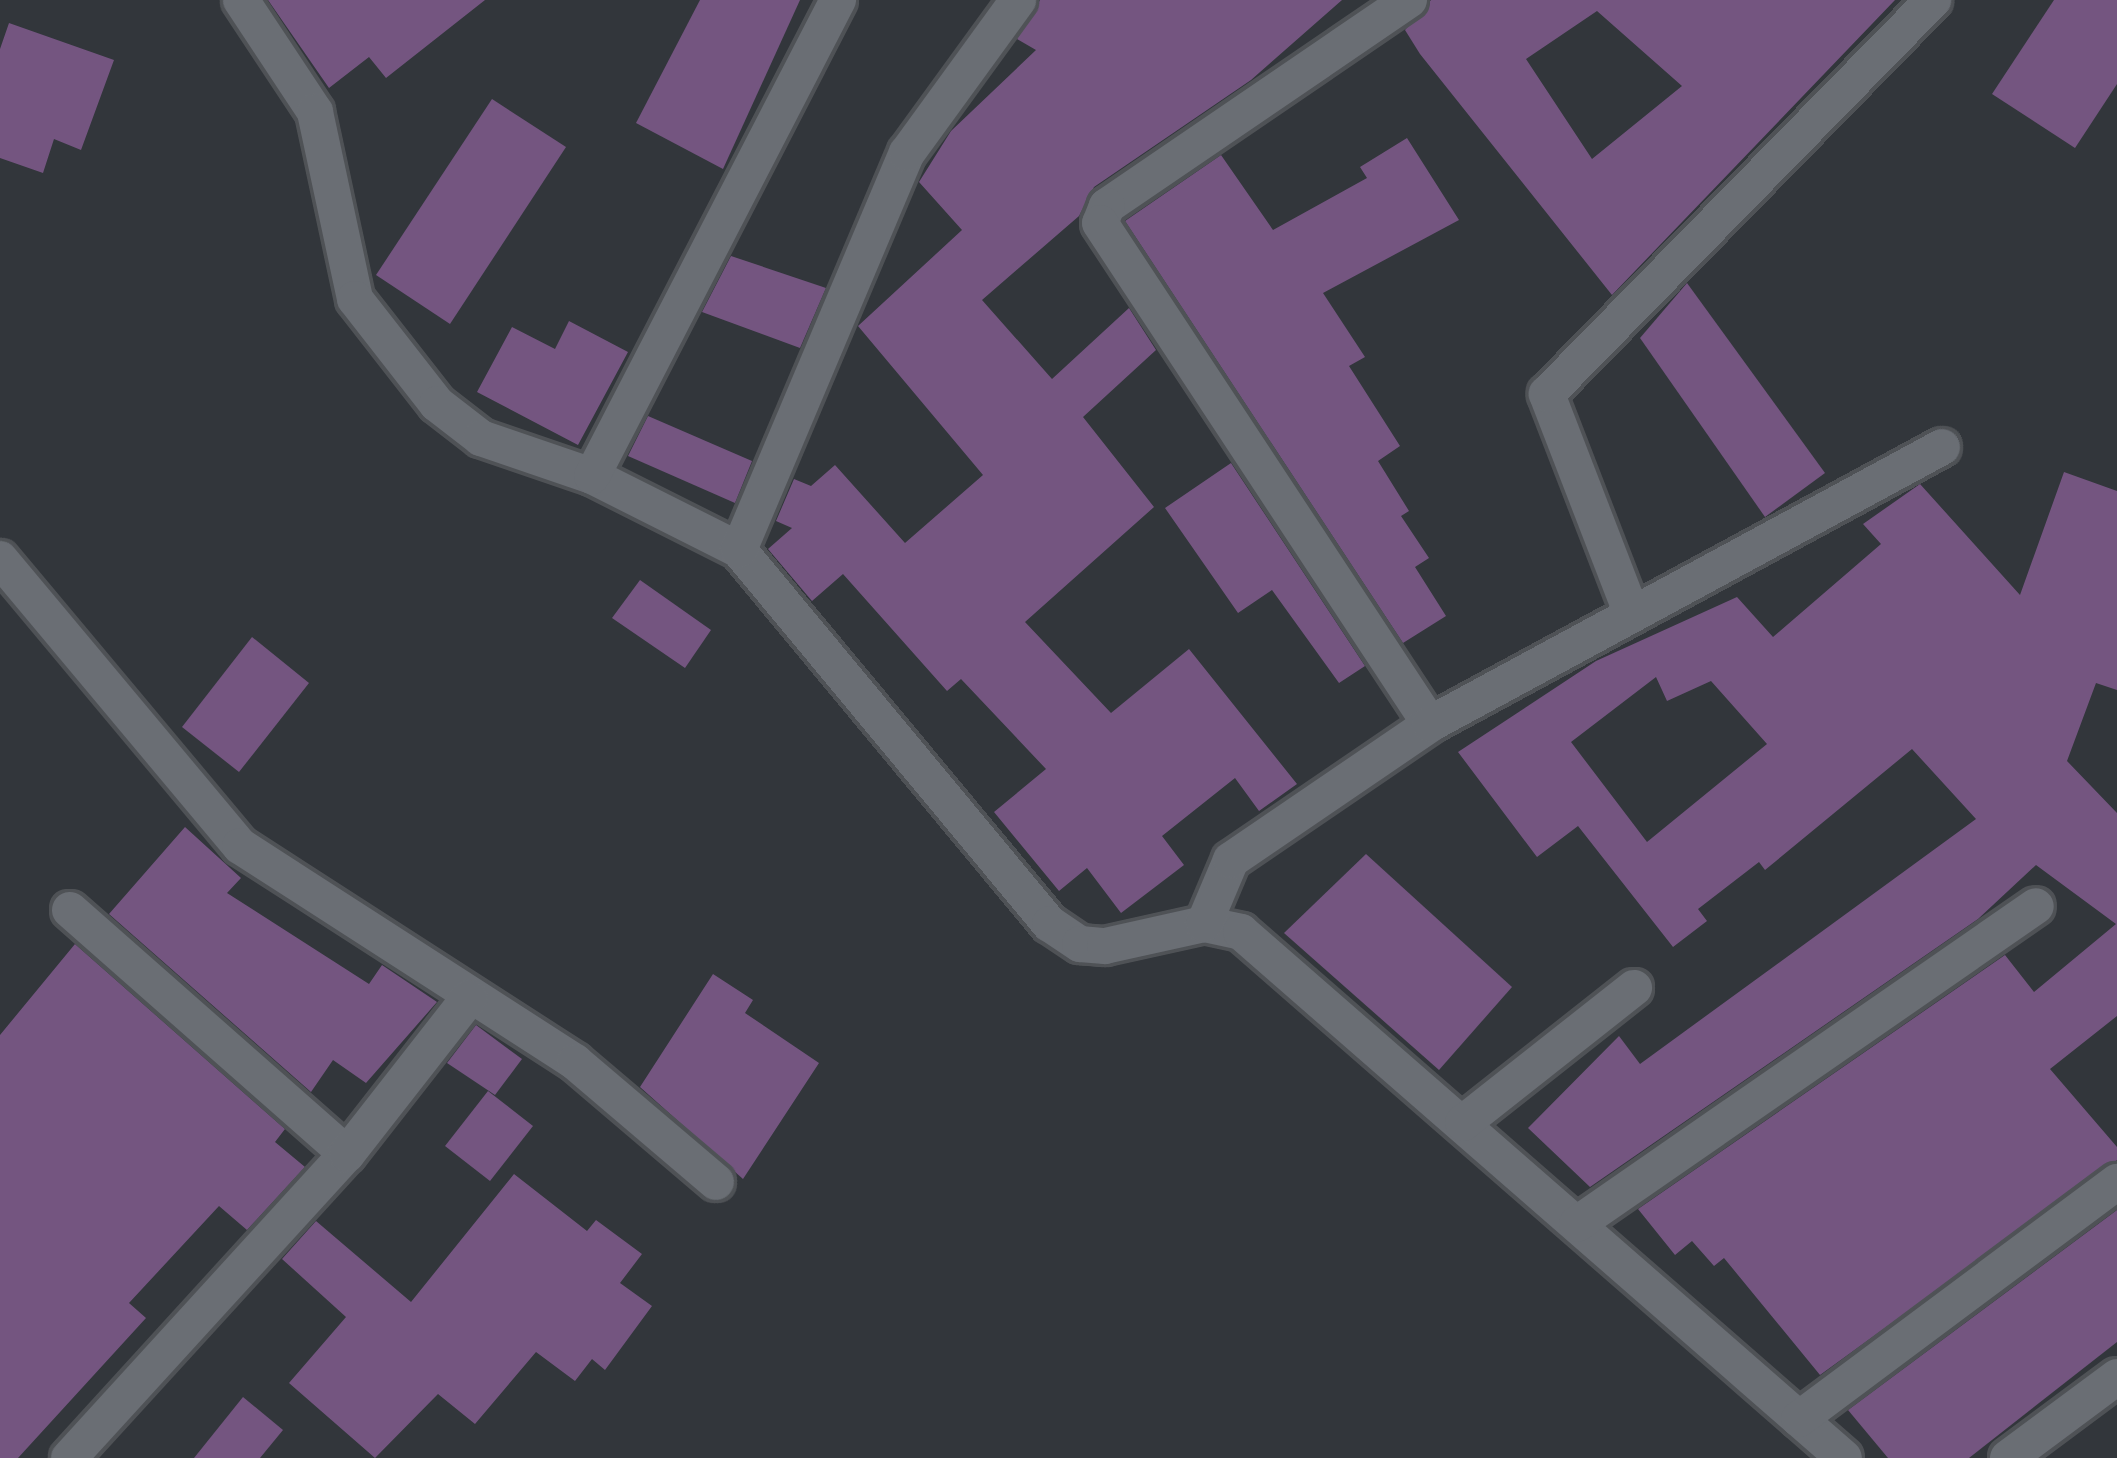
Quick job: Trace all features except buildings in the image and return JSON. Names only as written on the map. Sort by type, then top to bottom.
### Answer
[{"type":"street","points":[[592,476],[838,0]]},
{"type":"street","points":[[740,550],[907,153],[1018,0]]},
{"type":"street","points":[[1409,0],[1107,206],[1100,223],[1430,724]]},
{"type":"street","points":[[1631,612],[1547,394],[1933,0]]},
{"type":"street","points":[[249,3],[315,112],[355,299],[437,404],[482,439],[592,476],[740,550],[1049,924],[1080,944],[1105,946],[1204,924],[1241,932],[1272,954],[1844,1458]]},
{"type":"street","points":[[1204,924],[1231,860],[1430,724],[1942,447]]},
{"type":"street","points":[[0,559],[240,846],[469,998],[575,1062],[716,1182]]},
{"type":"street","points":[[1577,1224],[2036,906]]},
{"type":"street","points":[[70,910],[347,1154]]},
{"type":"street","points":[[1463,1123],[1634,988]]},
{"type":"street","points":[[69,1458],[347,1154],[469,998]]},
{"type":"street","points":[[1799,1419],[2117,1182]]},
{"type":"street","points":[[2008,1458],[2117,1377]]}]
